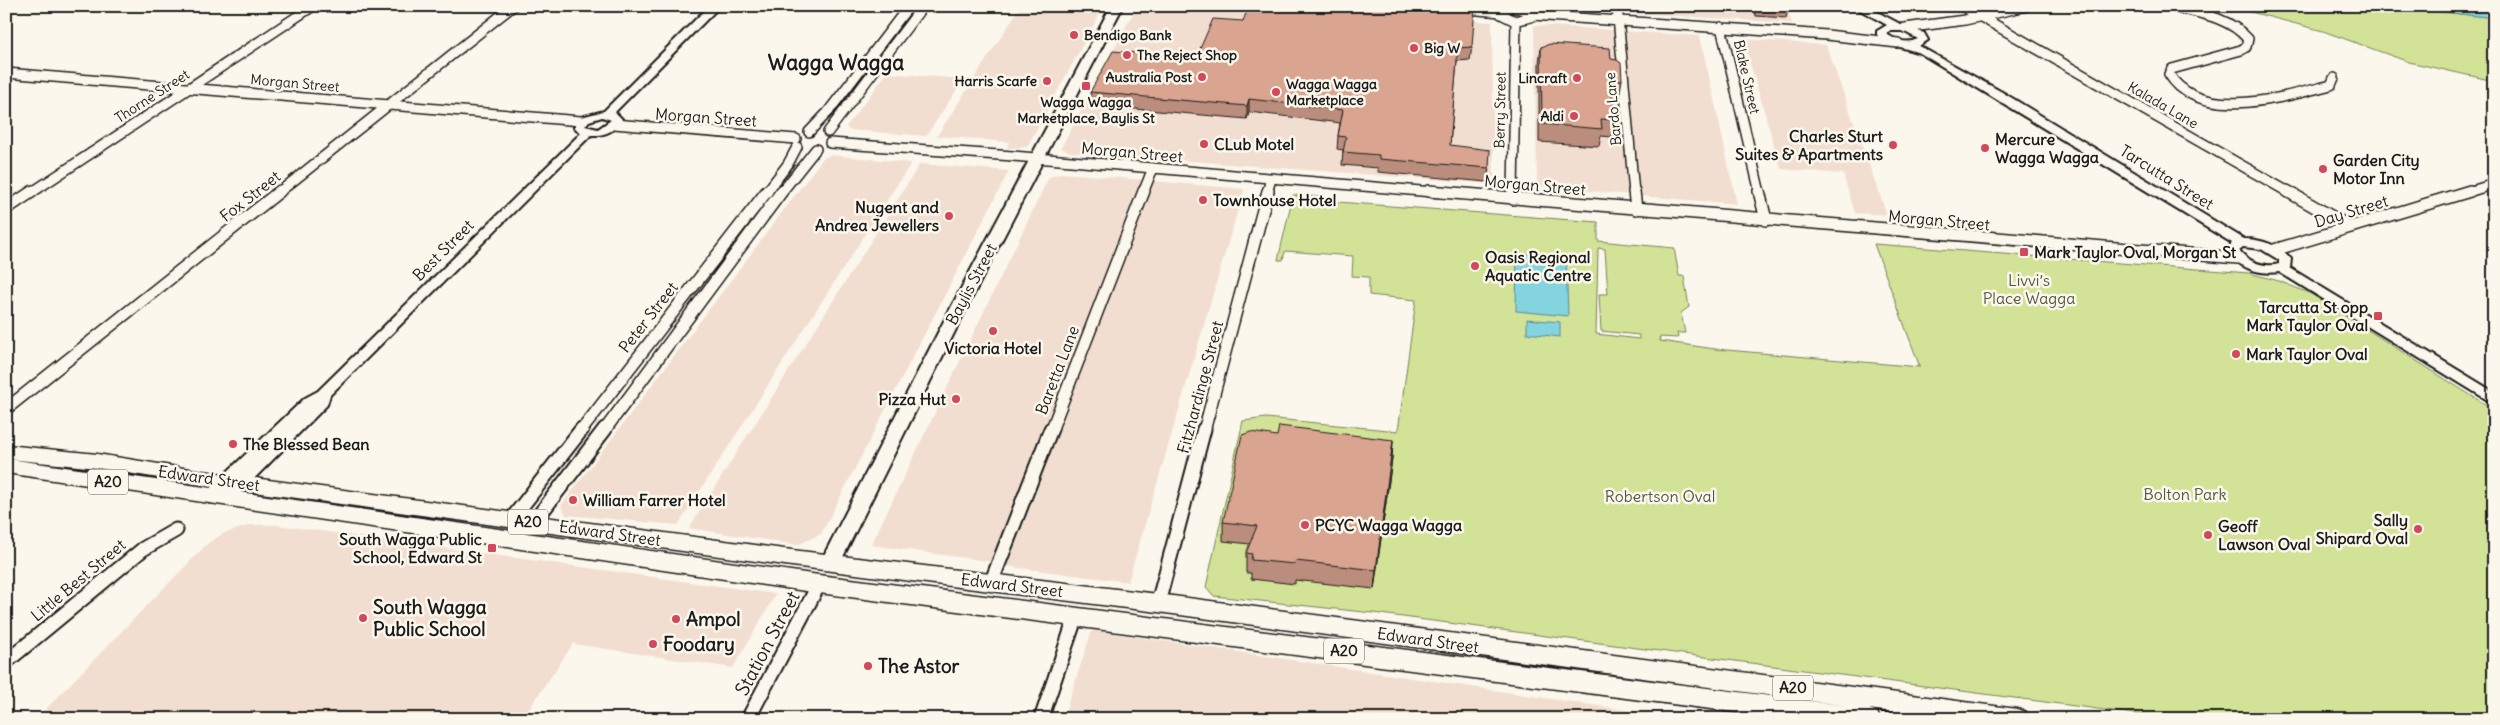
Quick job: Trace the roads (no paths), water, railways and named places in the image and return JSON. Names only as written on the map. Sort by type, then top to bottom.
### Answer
[{"type":"highway","name":"Edward Street","points":[[6,452],[97,462],[226,490],[819,584],[1868,719]]},
{"type":"highway","name":"Edward Street","points":[[6,466],[534,522],[830,563],[1158,603],[2017,719]]},
{"type":"highway","points":[[819,584],[830,563]]},
{"type":"highway","points":[[1152,627],[1158,603]]},
{"type":"main road","name":"Baylis Street","points":[[830,563],[955,315],[1116,6]]},
{"type":"street","name":"Thorne Street","points":[[6,209],[313,6]]},
{"type":"street","name":"Fox Street","points":[[6,409],[513,6]]},
{"type":"street","points":[[607,114],[715,6]]},
{"type":"street","points":[[1432,6],[1445,9]]},
{"type":"street","name":"Bardo Lane","points":[[1617,6],[1636,209]]},
{"type":"street","points":[[1852,6],[1882,31]]},
{"type":"street","points":[[1858,6],[1902,27]]},
{"type":"street","name":"Kalada Lane","points":[[1962,6],[2350,227]]},
{"type":"street","points":[[1424,10],[1445,9],[1501,12],[1508,8],[1517,7],[1526,9],[1532,15],[1721,27],[1917,44],[1938,28],[1980,16],[2027,6]]},
{"type":"street","points":[[2170,6],[2227,22],[2248,38],[2248,43],[2241,50],[2172,69],[2169,74],[2173,81],[2194,95],[2224,103],[2253,104],[2331,84],[2334,78]]},
{"type":"street","points":[[797,143],[822,119],[907,8],[921,9]]},
{"type":"street","points":[[828,132],[921,9]]},
{"type":"street","points":[[1501,12],[1503,17],[1516,21],[1528,19],[1532,15]]},
{"type":"street","points":[[1827,35],[1882,31],[1888,28],[1964,20]]},
{"type":"street","name":"Berry Street","points":[[1513,199],[1516,21]]},
{"type":"street","name":"Blake Street","points":[[1721,27],[1766,220]]},
{"type":"street","name":"Tarcutta Street","points":[[1902,27],[1917,32],[1923,39],[1998,94]]},
{"type":"street","name":"Tarcutta Street","points":[[1882,31],[1888,40],[1924,52],[1998,94],[2241,243]]},
{"type":"street","points":[[888,34],[901,35]]},
{"type":"street","points":[[866,63],[878,64]]},
{"type":"street","name":"Morgan Street","points":[[6,73],[388,105],[584,127]]},
{"type":"street","points":[[846,88],[859,89]]},
{"type":"street","points":[[607,114],[615,116],[616,121],[606,130],[584,127],[590,116],[607,114]]},
{"type":"street","name":"Morgan Street","points":[[614,124],[797,143],[816,149]]},
{"type":"street","name":"Best Street","points":[[226,490],[322,402],[323,394],[584,127]]},
{"type":"street","points":[[808,132],[828,132]]},
{"type":"street","points":[[816,149],[830,143],[832,137],[828,132]]},
{"type":"street","name":"Peter Street","points":[[511,520],[788,164],[797,143]]},
{"type":"street","name":"Morgan Street","points":[[830,143],[1038,158],[1271,179],[2238,258]]},
{"type":"street","name":"Peter Street","points":[[534,522],[685,324],[780,194],[816,149]]},
{"type":"street","name":"Baretta Lane","points":[[991,583],[1153,168]]},
{"type":"street","name":"Fitzhardinge Street","points":[[1158,603],[1271,179]]},
{"type":"street","name":"Day Street","points":[[2274,250],[2494,184]]},
{"type":"street","points":[[766,193],[780,194]]},
{"type":"street","points":[[736,231],[752,232]]},
{"type":"street","points":[[2280,268],[2286,263],[2285,259],[2274,250],[2254,243],[2241,243],[2233,250],[2238,258],[2259,268],[2280,268],[2494,399]]},
{"type":"street","name":"Peter Street","points":[[700,277],[718,279]]},
{"type":"street","points":[[665,322],[685,324]]},
{"type":"street","name":"Peter Street","points":[[622,376],[643,378]]},
{"type":"street","points":[[580,430],[602,433]]},
{"type":"street","name":"Little Best Street","points":[[6,662],[143,549],[176,530]]},
{"type":"street","name":"Station Street","points":[[748,719],[819,584]]},
{"type":"street","points":[[1041,719],[1076,616]]},
{"type":"water","points":[[2393,6],[2494,6],[2494,18]]},
{"type":"water","points":[[1517,253],[1566,258],[1568,316],[1516,311]]},
{"type":"water","points":[[1527,319],[1560,322],[1560,337],[1527,333]]},
{"type":"place","name":"Bendigo Bank","points":[[1074,35]]},
{"type":"place","name":"Big W","points":[[1414,48]]},
{"type":"place","name":"The Reject Shop","points":[[1127,55]]},
{"type":"place","name":"Australia Post","points":[[1202,77]]},
{"type":"place","name":"Lincraft","points":[[1577,78]]},
{"type":"place","name":"Harris Scarfe","points":[[1047,81]]},
{"type":"place","name":"Wagga Wagga Marketplace, Baylis St","points":[[1086,86]]},
{"type":"place","name":"Wagga Wagga Marketplace","points":[[1276,92]]},
{"type":"place","name":"Aldi","points":[[1574,116]]},
{"type":"place","name":"CLub Motel","points":[[1204,144]]},
{"type":"place","name":"Charles Sturt Suites & Apartments","points":[[1893,145]]},
{"type":"place","name":"Mercure Wagga Wagga","points":[[1985,148]]},
{"type":"place","name":"Garden City Motor Inn","points":[[2323,169]]},
{"type":"place","name":"Townhouse Hotel","points":[[1203,200]]},
{"type":"place","name":"Nugent and Andrea Jewellers","points":[[949,216]]},
{"type":"place","name":"Mark Taylor Oval, Morgan St","points":[[2024,252]]},
{"type":"place","name":"Oasis Regional Aquatic Centre","points":[[1475,266]]},
{"type":"place","name":"Tarcutta St opp Mark Taylor Oval","points":[[2378,316]]},
{"type":"place","name":"Victoria Hotel","points":[[993,331]]},
{"type":"place","name":"Mark Taylor Oval","points":[[2236,354]]},
{"type":"place","name":"Pizza Hut","points":[[956,399]]},
{"type":"place","name":"The Blessed Bean","points":[[233,444]]},
{"type":"place","name":"William Farrer Hotel","points":[[573,500]]},
{"type":"place","name":"PCYC Wagga Wagga","points":[[1305,525]]},
{"type":"place","name":"Sally Shipard Oval","points":[[2418,529]]},
{"type":"place","name":"Geoff Lawson Oval","points":[[2208,535]]},
{"type":"place","name":"South Wagga Public School, Edward St","points":[[492,548]]},
{"type":"place","name":"South Wagga Public School","points":[[363,618]]},
{"type":"place","name":"Ampol","points":[[676,619]]},
{"type":"place","name":"Foodary","points":[[653,644]]},
{"type":"place","name":"The Astor","points":[[868,666]]},
{"type":"district","name":"Wagga Wagga","points":[[836,63]]},
{"type":"park label","name":"Livvi’s Place Wagga","points":[[2029,289]]},
{"type":"park label","name":"Bolton Park","points":[[2185,494]]},
{"type":"park label","name":"Robertson Oval","points":[[1660,496]]}]
